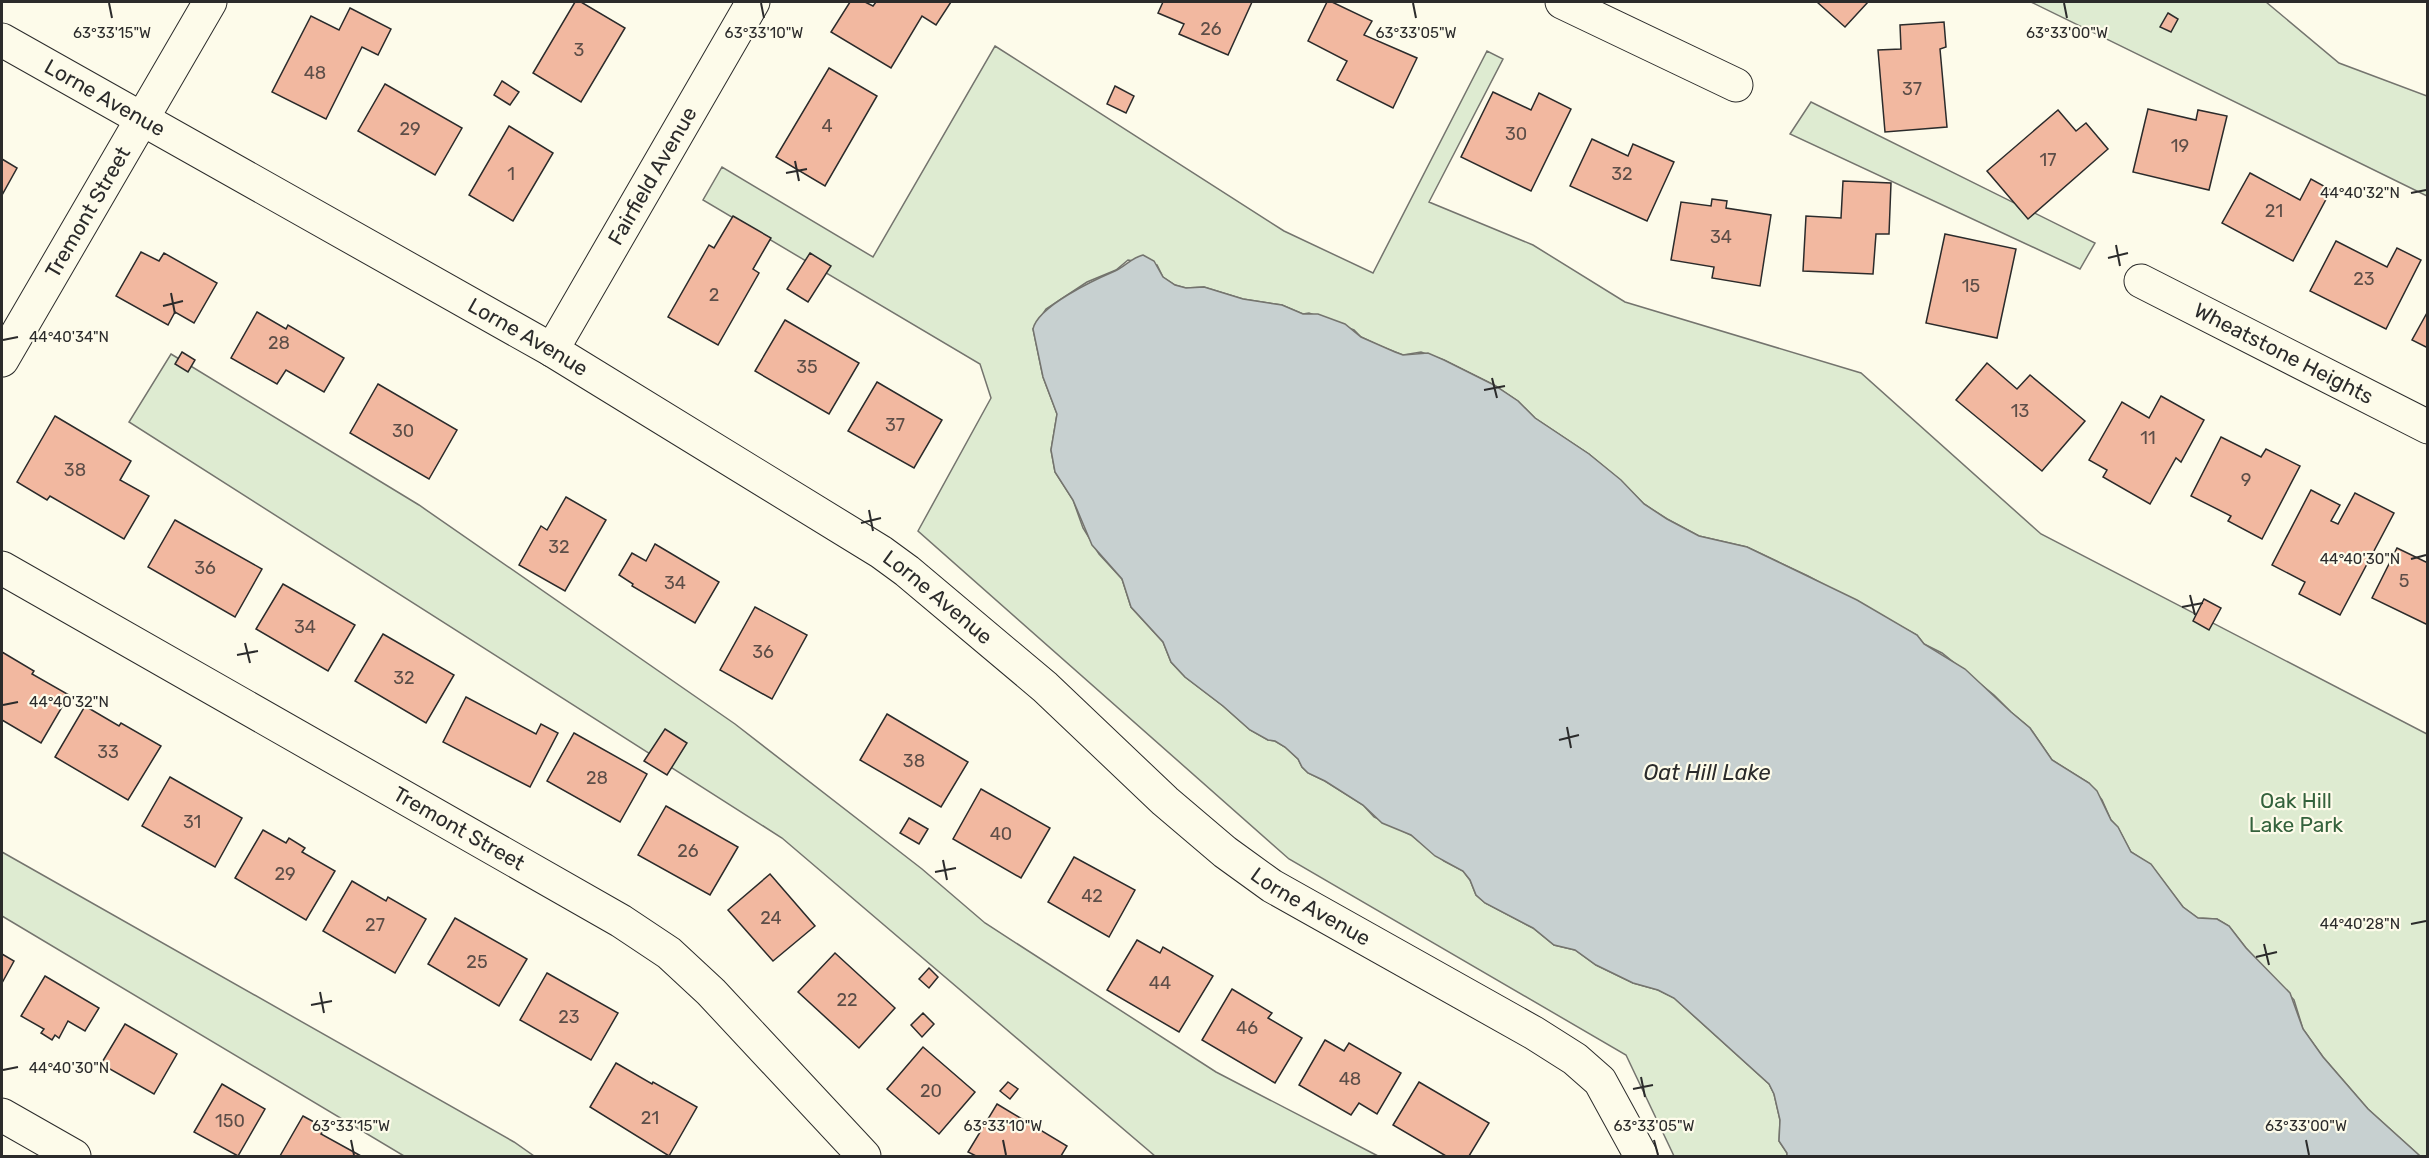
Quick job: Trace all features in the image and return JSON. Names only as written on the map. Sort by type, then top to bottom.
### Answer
[{"type":"street","name":"Tremont Street","points":[[2,360],[210,2]]},
{"type":"street","name":"Fairfield Avenue","points":[[552,350],[753,2]]},
{"type":"street","points":[[1562,2],[1736,85]]},
{"type":"street","name":"Lorne Avenue","points":[[2,40],[552,350],[881,552],[907,571],[1045,687],[1164,801],[1225,852],[1272,886],[1534,1033],[1575,1059],[1600,1081],[1641,1156]]},
{"type":"street","name":"Wheatstone Heights","points":[[2141,281],[2427,427]]},
{"type":"street","name":"Tremont Street","points":[[2,568],[600,910],[669,952],[711,992],[864,1156]]},
{"type":"street","points":[[2,1115],[74,1156]]},
{"type":"green space","points":[[2031,2],[2266,2],[2339,63],[2427,96],[2427,196]]},
{"type":"green space","name":"Oak Hill Lake Park","points":[[995,46],[1284,231],[1373,273],[1487,51],[1503,59],[1429,202],[1533,245],[1625,302],[1861,373],[2041,534],[2427,734],[2427,1156],[2420,1156],[2368,1109],[2323,1057],[2303,1029],[2294,1000],[2229,926],[2217,919],[2198,918],[2183,907],[2151,865],[2131,852],[2111,820],[2102,800],[2089,783],[2052,760],[2030,728],[1994,695],[1942,653],[1924,644],[1917,635],[1808,576],[1747,547],[1699,536],[1667,519],[1644,504],[1589,454],[1535,418],[1518,401],[1494,385],[1444,360],[1421,352],[1403,355],[1361,337],[1354,330],[1282,305],[1243,299],[1204,287],[1186,288],[1175,285],[1163,277],[1157,265],[1128,260],[1116,270],[1087,282],[1046,309],[1033,329],[1043,377],[1057,414],[1051,450],[1055,472],[1073,500],[1083,528],[1099,554],[1122,579],[1131,607],[1163,642],[1171,662],[1185,677],[1250,730],[1285,747],[1308,773],[1363,805],[1374,817],[1411,835],[1444,861],[1463,871],[1470,880],[1476,895],[1485,903],[1533,928],[1554,945],[1575,950],[1596,965],[1633,983],[1658,990],[1674,998],[1769,1084],[1774,1094],[1780,1120],[1779,1141],[1787,1156],[1674,1156],[1626,1055],[1289,859],[918,531],[991,398],[980,364],[703,200],[722,167],[873,257]]},
{"type":"green space","points":[[1811,102],[2095,243],[2080,269],[1790,134]]},
{"type":"green space","points":[[171,354],[419,505],[735,724],[922,869],[985,923],[1216,1072],[1378,1156],[1155,1156],[782,838],[129,422]]},
{"type":"green space","points":[[2,852],[514,1142],[534,1156],[404,1156],[2,916]]},
{"type":"water","name":"Oat Hill Lake","points":[[1143,255],[1154,261],[1163,277],[1175,285],[1186,288],[1204,287],[1243,299],[1282,305],[1303,314],[1318,314],[1345,324],[1361,337],[1403,355],[1428,353],[1444,360],[1494,385],[1518,401],[1535,418],[1589,454],[1621,480],[1644,504],[1667,519],[1699,536],[1747,547],[1857,600],[1917,635],[1924,644],[1965,669],[2030,728],[2052,760],[2089,783],[2097,791],[2111,820],[2118,827],[2131,852],[2151,864],[2183,907],[2198,918],[2217,919],[2229,926],[2246,948],[2290,993],[2303,1029],[2323,1057],[2368,1109],[2420,1156],[1787,1156],[1779,1141],[1780,1120],[1774,1094],[1769,1084],[1674,998],[1658,990],[1633,983],[1596,965],[1575,950],[1554,945],[1533,928],[1485,903],[1476,895],[1470,880],[1463,871],[1435,856],[1411,835],[1382,823],[1363,805],[1308,773],[1285,747],[1250,730],[1185,677],[1171,662],[1163,642],[1131,607],[1122,579],[1092,545],[1073,500],[1055,472],[1051,450],[1057,414],[1043,377],[1033,329],[1037,320],[1056,303],[1081,287]]},
{"type":"building","points":[[575,2],[581,2],[625,28],[581,102],[533,73]]},
{"type":"building","points":[[850,2],[865,2],[873,6],[876,2],[951,2],[936,25],[922,16],[891,68],[831,32]]},
{"type":"building","points":[[1163,2],[1252,2],[1228,55],[1179,34],[1184,24],[1158,13]]},
{"type":"building","points":[[1327,2],[1332,2],[1372,21],[1364,35],[1417,58],[1393,108],[1337,80],[1347,61],[1308,41]]},
{"type":"building","points":[[1817,2],[1868,2],[1845,27]]},
{"type":"building","points":[[350,8],[391,29],[378,55],[362,47],[326,119],[272,92],[311,16],[339,30]]},
{"type":"building","points":[[2168,13],[2178,19],[2171,32],[2160,27]]},
{"type":"building","points":[[1944,22],[1946,47],[1940,49],[1947,127],[1885,132],[1878,50],[1901,49],[1900,25]]},
{"type":"building","points":[[829,68],[877,96],[825,186],[776,157]]},
{"type":"building","points":[[502,81],[519,92],[510,105],[494,95]]},
{"type":"building","points":[[385,84],[462,128],[435,175],[358,131]]},
{"type":"building","points":[[1115,86],[1134,96],[1126,113],[1107,104]]},
{"type":"building","points":[[1493,92],[1531,110],[1539,93],[1571,109],[1531,191],[1461,157]]},
{"type":"building","points":[[2148,109],[2196,120],[2198,110],[2227,116],[2209,190],[2133,172]]},
{"type":"building","points":[[2058,110],[2076,131],[2086,123],[2108,149],[2028,219],[1987,171]]},
{"type":"building","points":[[509,126],[553,153],[513,221],[469,195]]},
{"type":"building","points":[[1592,139],[1628,156],[1633,144],[1674,162],[1647,221],[1570,186]]},
{"type":"building","points":[[2,159],[17,168],[2,195]]},
{"type":"building","points":[[2250,173],[2300,200],[2311,179],[2331,190],[2293,261],[2222,223]]},
{"type":"building","points":[[1843,181],[1891,183],[1889,234],[1876,234],[1873,274],[1803,271],[1806,216],[1841,218]]},
{"type":"building","points":[[1712,199],[1727,201],[1726,208],[1771,215],[1760,286],[1712,278],[1714,267],[1671,260],[1681,202],[1711,206]]},
{"type":"building","points":[[733,216],[771,238],[753,269],[759,273],[718,345],[668,317],[709,245],[714,248]]},
{"type":"building","points":[[1945,234],[2016,249],[1997,338],[1926,323]]},
{"type":"building","points":[[2336,241],[2387,267],[2397,248],[2421,260],[2386,329],[2310,291]]},
{"type":"building","points":[[141,252],[159,261],[164,253],[217,283],[194,323],[175,312],[168,325],[116,296]]},
{"type":"building","points":[[810,253],[831,266],[808,302],[787,289]]},
{"type":"building","points":[[2428,311],[2428,348],[2412,340]]},
{"type":"building","points":[[257,312],[286,329],[288,325],[344,358],[324,392],[286,370],[277,384],[231,358]]},
{"type":"building","points":[[785,320],[859,363],[829,414],[755,371]]},
{"type":"building","points":[[182,352],[195,360],[188,372],[175,364]]},
{"type":"building","points":[[1987,363],[2017,389],[2030,375],[2085,421],[2042,471],[1956,400]]},
{"type":"building","points":[[877,382],[942,420],[914,468],[848,431]]},
{"type":"building","points":[[378,384],[457,430],[429,479],[350,433]]},
{"type":"building","points":[[2161,396],[2204,420],[2181,462],[2176,458],[2150,504],[2103,477],[2107,470],[2089,460],[2122,402],[2149,418]]},
{"type":"building","points":[[55,416],[131,461],[120,480],[149,496],[124,539],[50,496],[47,500],[17,482]]},
{"type":"building","points":[[2221,437],[2261,457],[2266,449],[2300,466],[2262,539],[2228,521],[2231,516],[2191,496]]},
{"type":"building","points":[[2311,490],[2340,505],[2331,521],[2338,524],[2355,493],[2394,513],[2340,615],[2299,594],[2305,582],[2272,565]]},
{"type":"building","points":[[566,497],[606,520],[565,591],[519,565],[541,526],[547,530]]},
{"type":"building","points":[[175,520],[262,569],[235,617],[148,567]]},
{"type":"building","points":[[655,544],[719,582],[695,623],[632,586],[633,584],[619,575],[632,553],[646,561]]},
{"type":"building","points":[[2397,548],[2428,563],[2428,625],[2372,598]]},
{"type":"building","points":[[283,584],[355,625],[328,671],[256,629]]},
{"type":"building","points":[[2204,599],[2221,608],[2209,630],[2193,621]]},
{"type":"building","points":[[755,607],[807,635],[772,699],[720,670]]},
{"type":"building","points":[[383,634],[454,675],[426,723],[355,681]]},
{"type":"building","points":[[2,652],[34,671],[32,674],[69,695],[41,743],[2,720]]},
{"type":"building","points":[[466,697],[536,734],[541,724],[558,733],[530,787],[443,742]]},
{"type":"building","points":[[85,706],[119,726],[121,723],[161,746],[128,800],[55,757]]},
{"type":"building","points":[[887,714],[968,762],[941,807],[860,760]]},
{"type":"building","points":[[665,729],[687,743],[667,775],[644,761]]},
{"type":"building","points":[[574,733],[647,774],[620,822],[547,781]]},
{"type":"building","points":[[170,777],[242,818],[215,867],[142,826]]},
{"type":"building","points":[[981,789],[1050,828],[1021,878],[953,839]]},
{"type":"building","points":[[666,806],[738,847],[710,895],[638,855]]},
{"type":"building","points":[[909,818],[928,829],[919,844],[900,833]]},
{"type":"building","points":[[263,830],[286,843],[289,838],[305,848],[302,852],[335,871],[306,920],[235,878]]},
{"type":"building","points":[[1074,857],[1135,890],[1109,937],[1048,902]]},
{"type":"building","points":[[770,874],[815,926],[773,961],[728,910]]},
{"type":"building","points":[[352,881],[386,901],[388,897],[426,919],[395,973],[323,931]]},
{"type":"building","points":[[455,918],[527,959],[499,1006],[428,964]]},
{"type":"building","points":[[1137,940],[1160,953],[1163,947],[1213,976],[1179,1032],[1107,990]]},
{"type":"building","points":[[835,953],[895,1008],[859,1048],[798,992]]},
{"type":"building","points":[[2,954],[14,961],[2,983]]},
{"type":"building","points":[[929,968],[938,977],[929,988],[919,979]]},
{"type":"building","points":[[547,973],[618,1013],[591,1060],[520,1020]]},
{"type":"building","points":[[45,976],[99,1008],[85,1031],[68,1021],[59,1038],[55,1035],[52,1040],[41,1033],[44,1029],[21,1016]]},
{"type":"building","points":[[1232,989],[1272,1013],[1268,1018],[1302,1038],[1275,1083],[1202,1040]]},
{"type":"building","points":[[923,1013],[934,1024],[922,1037],[911,1025]]},
{"type":"building","points":[[125,1024],[177,1054],[154,1094],[101,1064]]},
{"type":"building","points":[[1325,1040],[1344,1051],[1349,1043],[1401,1073],[1377,1114],[1359,1103],[1351,1115],[1299,1085]]},
{"type":"building","points":[[923,1047],[975,1092],[939,1134],[887,1089]]},
{"type":"building","points":[[616,1063],[697,1107],[669,1156],[590,1107]]},
{"type":"building","points":[[1008,1082],[1018,1089],[1010,1099],[1000,1091]]},
{"type":"building","points":[[1419,1082],[1489,1123],[1469,1156],[1446,1156],[1393,1125]]},
{"type":"building","points":[[222,1084],[265,1109],[238,1156],[194,1132]]},
{"type":"building","points":[[997,1104],[1067,1146],[1061,1156],[976,1156],[968,1152]]},
{"type":"building","points":[[303,1116],[325,1128],[321,1134],[361,1156],[280,1156]]}]
